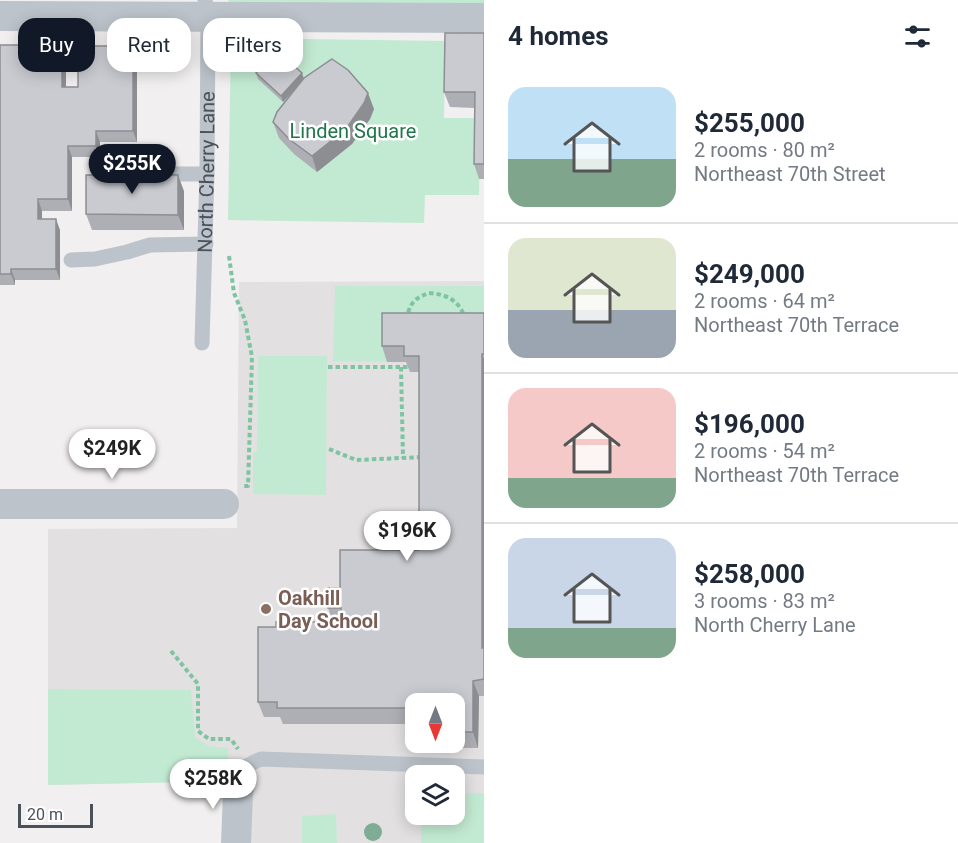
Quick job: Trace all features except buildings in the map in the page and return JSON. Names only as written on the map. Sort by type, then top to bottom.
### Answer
[{"type":"street","points":[[0,16],[56,8],[206,9],[484,18]]},
{"type":"street","points":[[0,504],[224,504]]},
{"type":"street","points":[[236,843],[237,793],[244,773]]},
{"type":"lane","name":"North Cherry Lane","points":[[201,343],[206,244],[206,9]]},
{"type":"lane","points":[[114,174],[207,174]]},
{"type":"lane","points":[[72,260],[94,259],[150,245],[206,244]]},
{"type":"lane","points":[[244,773],[261,759],[484,767]]},
{"type":"path","points":[[224,504],[224,485],[248,486],[252,357],[249,337],[234,293],[229,256]]},
{"type":"path","points":[[429,293],[449,297],[457,302],[463,313],[460,324],[443,320],[424,326],[417,324],[408,313],[417,298],[429,293]]},
{"type":"path","points":[[399,313],[408,313]]},
{"type":"path","points":[[328,367],[410,367]]},
{"type":"path","points":[[401,367],[403,458]]},
{"type":"path","points":[[329,449],[356,460],[424,457]]},
{"type":"path","points":[[171,651],[198,684],[198,731],[209,739],[231,739],[244,773]]},
{"type":"shaded area","name":"Oakhill Day School","points":[[484,281],[484,843],[228,843],[228,781],[48,785],[48,529],[237,528],[239,282]]},
{"type":"green space","points":[[228,0],[484,0],[484,7],[230,3]]},
{"type":"green space","name":"Linden Square","points":[[303,39],[445,41],[444,118],[480,118],[479,195],[425,195],[424,223],[228,220],[230,72],[303,72]]},
{"type":"green space","points":[[335,286],[484,286],[484,328],[387,329],[387,362],[333,361]]},
{"type":"green space","points":[[258,356],[327,356],[326,495],[253,494],[253,453],[257,451]]},
{"type":"green space","points":[[48,689],[191,690],[195,737],[208,746],[228,748],[229,781],[48,785]]},
{"type":"green space","points":[[465,793],[484,793],[484,843],[421,843],[421,825],[465,825]]},
{"type":"green space","points":[[336,814],[337,843],[302,843],[302,816]]},
{"type":"place","name":"Oakhill Day School","points":[[266,609]]}]
